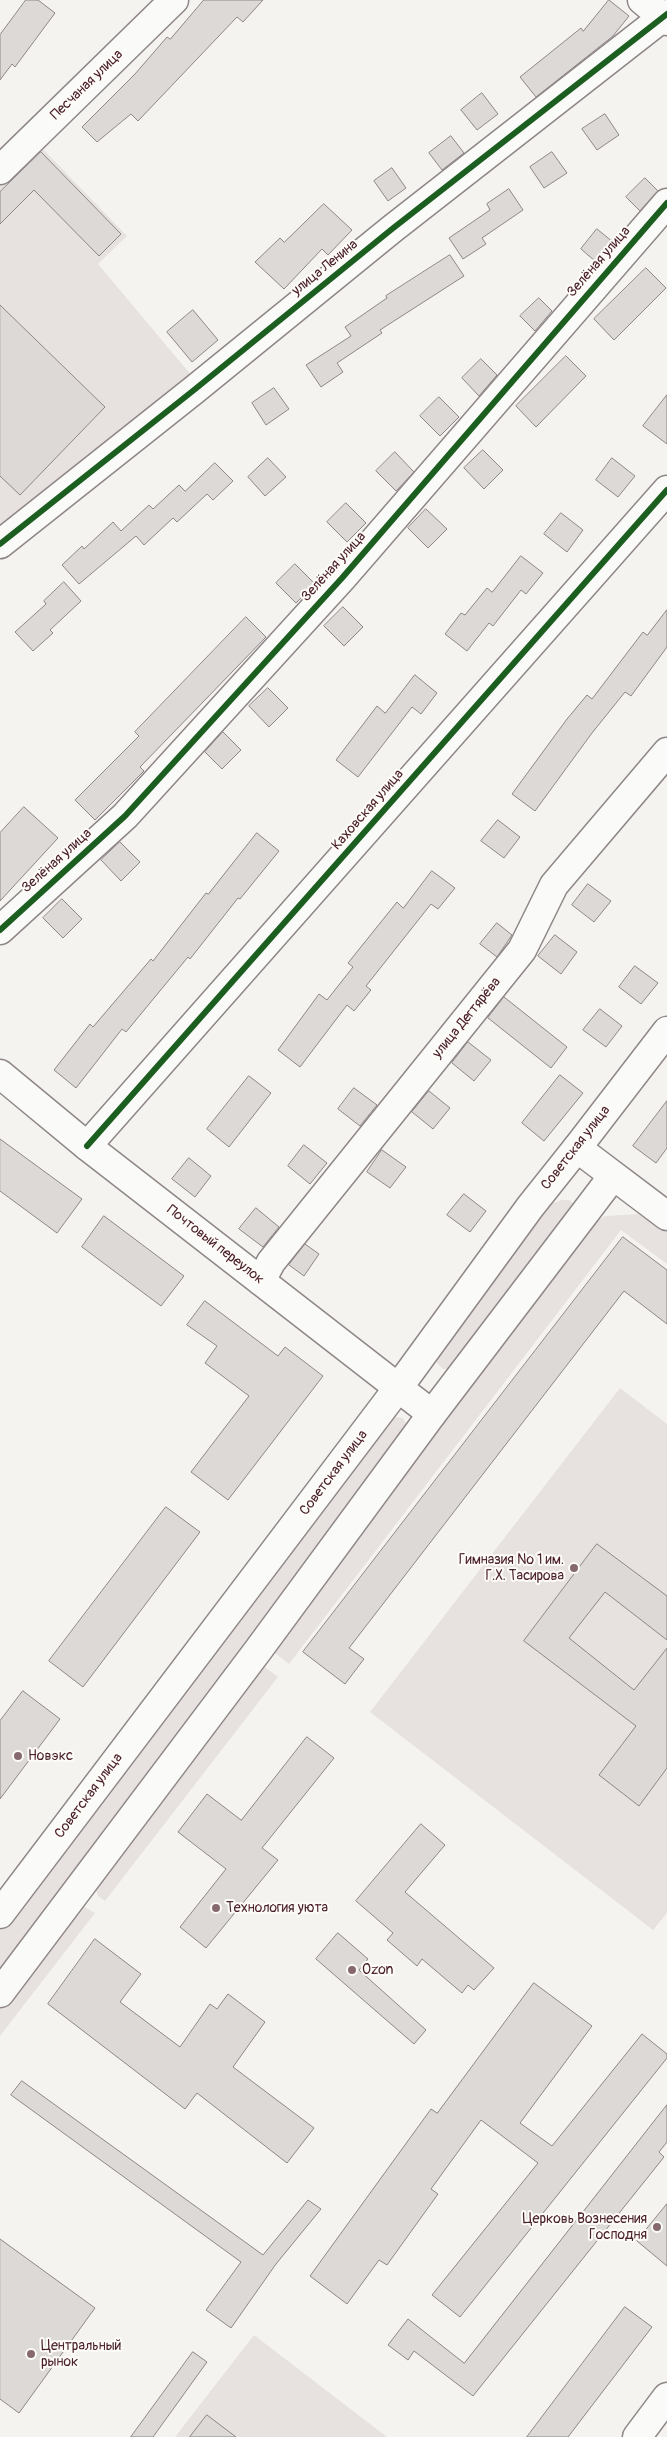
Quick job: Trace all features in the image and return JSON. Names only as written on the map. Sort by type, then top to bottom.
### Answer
[{"type":"street","name":"Песчаная улица","points":[[0,170],[174,0]]},
{"type":"street","points":[[642,0],[666,17]]},
{"type":"street","name":"улица Ленина","points":[[0,544],[202,384],[392,229],[666,17]]},
{"type":"street","name":"Зелёная улица","points":[[0,930],[125,816],[342,578],[667,203]]},
{"type":"street","name":"Каховская улица","points":[[88,1146],[667,490]]},
{"type":"street","name":"улица Дегтярёва","points":[[261,1281],[271,1262],[522,950],[554,885],[667,752]]},
{"type":"street","name":"Советская улица","points":[[0,1914],[398,1388],[530,1207],[667,1031]]},
{"type":"street","name":"Почтовый переулок","points":[[0,1074],[88,1146],[432,1414]]},
{"type":"street","points":[[577,1148],[667,1216]]},
{"type":"street","points":[[0,1993],[260,1650],[432,1414],[613,1176]]},
{"type":"street","points":[[637,2437],[667,2398]]},
{"type":"shaded area","points":[[37,143],[127,236],[98,264],[192,376],[0,529],[0,182]]},
{"type":"shaded area","points":[[562,1200],[570,1200],[574,1205],[453,1369],[443,1369],[437,1363],[435,1356],[525,1226],[551,1204]]},
{"type":"shaded area","points":[[638,1214],[667,1231],[667,1264],[621,1230],[289,1664],[268,1648],[586,1228],[605,1216]]},
{"type":"shaded area","name":"Гимназия № 1 им. Г.Х. Тасирова","points":[[620,1388],[667,1424],[667,1913],[653,1930],[370,1712]]},
{"type":"shaded area","points":[[391,1416],[403,1418],[409,1429],[0,1976],[0,1931],[384,1420]]},
{"type":"shaded area","points":[[258,1662],[278,1677],[105,1901],[98,1896],[95,1888]]},
{"type":"shaded area","points":[[76,1902],[95,1913],[0,2036],[0,2002]]},
{"type":"shaded area","points":[[254,2335],[387,2437],[175,2437]]},
{"type":"building","points":[[26,0],[38,0],[55,13],[15,67],[12,64],[0,80],[0,35]]},
{"type":"building","points":[[204,0],[263,0],[243,22],[237,17],[138,121],[131,114],[97,142],[82,127],[135,74],[167,37],[170,39]]},
{"type":"building","points":[[609,0],[629,16],[613,36],[536,97],[520,77],[581,28],[583,31]]},
{"type":"building","points":[[482,93],[498,114],[477,130],[461,110]]},
{"type":"building","points":[[605,114],[619,135],[597,150],[582,129]]},
{"type":"building","points":[[451,136],[464,153],[442,170],[429,153]]},
{"type":"building","points":[[41,152],[121,234],[99,256],[34,190],[0,224],[0,192]]},
{"type":"building","points":[[552,152],[567,173],[544,188],[530,167]]},
{"type":"building","points":[[392,168],[406,188],[388,201],[374,181]]},
{"type":"building","points":[[645,178],[658,191],[640,211],[626,197]]},
{"type":"building","points":[[509,189],[523,210],[482,238],[486,244],[463,259],[449,238],[490,210],[487,204]]},
{"type":"building","points":[[324,204],[352,230],[328,255],[322,249],[284,289],[255,262],[280,238],[284,242]]},
{"type":"building","points":[[597,229],[613,242],[596,262],[581,249]]},
{"type":"building","points":[[450,255],[464,276],[380,330],[382,333],[337,363],[343,372],[321,387],[306,365],[351,336],[345,327],[387,298],[386,296]]},
{"type":"building","points":[[646,268],[666,288],[614,340],[594,319]]},
{"type":"building","points":[[539,298],[552,311],[535,331],[520,316]]},
{"type":"building","points":[[0,305],[105,407],[20,495],[0,476]]},
{"type":"building","points":[[193,310],[218,340],[192,362],[167,332]]},
{"type":"building","points":[[566,356],[586,376],[536,427],[516,406]]},
{"type":"building","points":[[481,359],[497,375],[479,396],[462,378]]},
{"type":"building","points":[[274,388],[289,409],[266,425],[252,403]]},
{"type":"building","points":[[667,395],[667,444],[643,426]]},
{"type":"building","points":[[439,397],[459,417],[440,436],[420,416]]},
{"type":"building","points":[[483,450],[503,470],[484,489],[464,468]]},
{"type":"building","points":[[395,452],[414,472],[396,491],[376,471]]},
{"type":"building","points":[[268,458],[286,477],[265,496],[248,477]]},
{"type":"building","points":[[612,458],[635,476],[618,497],[596,480]]},
{"type":"building","points":[[215,463],[233,481],[213,500],[207,494],[177,522],[173,518],[144,545],[136,536],[79,584],[62,565],[82,546],[84,549],[113,522],[121,531],[149,505],[153,509],[179,485],[185,491]]},
{"type":"building","points":[[346,503],[366,523],[347,542],[327,522]]},
{"type":"building","points":[[426,509],[447,529],[428,548],[408,528]]},
{"type":"building","points":[[561,513],[583,530],[567,552],[544,534]]},
{"type":"building","points":[[521,556],[543,573],[526,594],[521,590],[493,626],[489,623],[467,651],[445,634],[461,613],[465,615],[487,588],[492,592]]},
{"type":"building","points":[[295,564],[315,584],[296,603],[276,583]]},
{"type":"building","points":[[64,582],[81,601],[50,630],[53,633],[33,651],[15,632],[46,604],[44,601]]},
{"type":"building","points":[[343,607],[363,627],[344,646],[324,626]]},
{"type":"building","points":[[667,610],[667,647],[631,696],[625,692],[592,733],[535,811],[512,794],[587,695],[592,699],[643,632],[647,635]]},
{"type":"building","points":[[246,617],[266,637],[140,767],[144,771],[95,820],[75,800],[139,736],[135,732]]},
{"type":"building","points":[[415,675],[437,693],[421,714],[412,707],[358,777],[336,760],[377,706],[385,713]]},
{"type":"building","points":[[268,688],[288,708],[269,727],[249,706]]},
{"type":"building","points":[[223,732],[241,750],[222,769],[205,752]]},
{"type":"building","points":[[24,807],[58,838],[0,901],[0,833]]},
{"type":"building","points":[[498,820],[520,837],[504,858],[481,841]]},
{"type":"building","points":[[257,833],[279,851],[240,899],[238,898],[190,959],[188,957],[126,1032],[122,1029],[76,1088],[54,1070],[90,1024],[93,1027],[151,959],[153,961],[206,893],[208,894]]},
{"type":"building","points":[[120,842],[140,862],[121,881],[101,860]]},
{"type":"building","points":[[432,871],[455,888],[438,909],[431,904],[366,986],[371,990],[354,1011],[347,1005],[300,1067],[278,1050],[319,994],[327,1000],[353,967],[348,963],[397,902],[403,908]]},
{"type":"building","points":[[588,884],[611,901],[594,922],[572,905]]},
{"type":"building","points":[[62,899],[82,919],[63,938],[43,918]]},
{"type":"building","points":[[497,923],[512,935],[497,957],[480,944]]},
{"type":"building","points":[[555,935],[577,952],[561,974],[538,956]]},
{"type":"building","points":[[635,966],[658,983],[641,1004],[619,987]]},
{"type":"building","points":[[504,997],[567,1047],[551,1068],[488,1018]]},
{"type":"building","points":[[600,1009],[622,1026],[606,1047],[583,1030]]},
{"type":"building","points":[[468,1042],[491,1060],[474,1081],[452,1063]]},
{"type":"building","points":[[560,1075],[583,1093],[544,1141],[522,1123]]},
{"type":"building","points":[[249,1076],[271,1093],[229,1147],[207,1129]]},
{"type":"building","points":[[354,1088],[377,1105],[360,1126],[338,1109]]},
{"type":"building","points":[[429,1091],[450,1108],[433,1129],[412,1112]]},
{"type":"building","points":[[667,1101],[667,1148],[656,1163],[633,1146]]},
{"type":"building","points":[[0,1139],[82,1199],[57,1233],[0,1191]]},
{"type":"building","points":[[304,1145],[327,1163],[310,1184],[288,1166]]},
{"type":"building","points":[[382,1150],[406,1167],[390,1188],[367,1172]]},
{"type":"building","points":[[189,1158],[211,1176],[195,1197],[172,1179]]},
{"type":"building","points":[[464,1194],[486,1211],[470,1232],[447,1215]]},
{"type":"building","points":[[256,1208],[279,1227],[263,1247],[239,1229]]},
{"type":"building","points":[[104,1216],[184,1276],[161,1306],[82,1247]]},
{"type":"building","points":[[623,1237],[667,1270],[667,1324],[624,1291],[349,1648],[364,1659],[345,1684],[303,1652]]},
{"type":"building","points":[[305,1244],[319,1254],[304,1276],[289,1265]]},
{"type":"building","points":[[205,1301],[278,1356],[285,1347],[323,1376],[228,1500],[191,1472],[249,1396],[205,1363],[217,1346],[187,1325]]},
{"type":"building","points":[[166,1507],[200,1532],[83,1687],[49,1661]]},
{"type":"building","points":[[597,1544],[667,1596],[667,1640],[605,1592],[569,1638],[634,1690],[667,1648],[667,1768],[639,1806],[599,1775],[636,1726],[524,1641]]},
{"type":"building","points":[[23,1691],[60,1719],[0,1799],[0,1721]]},
{"type":"building","points":[[307,1737],[334,1758],[262,1848],[278,1860],[206,1948],[180,1927],[226,1869],[178,1832],[207,1794],[241,1820]]},
{"type":"building","points":[[421,1824],[445,1845],[405,1892],[494,1968],[474,1990],[468,1985],[462,1993],[422,1959],[417,1966],[387,1940],[393,1933],[356,1901]]},
{"type":"building","points":[[338,1933],[368,1959],[359,1970],[426,2030],[414,2044],[316,1959]]},
{"type":"building","points":[[95,1939],[141,1974],[120,2002],[180,2047],[210,2004],[217,2009],[228,1994],[265,2022],[233,2067],[314,2128],[287,2163],[197,2093],[185,2109],[48,2004]]},
{"type":"building","points":[[534,1983],[592,2026],[520,2123],[552,2146],[642,2034],[667,2054],[667,2058],[460,2317],[432,2295],[538,2163],[481,2120],[431,2189],[438,2194],[387,2265],[379,2260],[347,2304],[310,2276],[431,2109],[437,2113]]},
{"type":"building","points":[[22,2081],[263,2255],[308,2200],[321,2209],[276,2264],[231,2328],[206,2310],[241,2262],[11,2095]]},
{"type":"building","points":[[667,2105],[667,2142],[659,2152],[664,2157],[473,2396],[414,2351],[408,2360],[388,2345],[408,2319],[464,2363]]},
{"type":"building","name":"Церковь Вознесения Господня","points":[[667,2204],[667,2266],[637,2241]]},
{"type":"building","name":"Центральный рынок","points":[[0,2239],[95,2308],[19,2413],[0,2399]]},
{"type":"building","points":[[625,2307],[652,2327],[568,2437],[527,2437]]},
{"type":"building","points":[[193,2352],[207,2362],[153,2437],[131,2437]]},
{"type":"building","points":[[207,2415],[236,2437],[190,2437]]},
{"type":"cycle path","points":[[0,544],[392,229],[667,14]]},
{"type":"cycle path","points":[[0,930],[125,816],[342,578],[667,203]]},
{"type":"cycle path","points":[[87,1146],[667,490]]},
{"type":"place","name":"Гимназия № 1 им. Г.Х. Тасирова","points":[[574,1568]]},
{"type":"place","name":"Новэкс","points":[[18,1756]]},
{"type":"place","name":"Технология уюта","points":[[216,1908]]},
{"type":"place","name":"Ozon","points":[[352,1970]]},
{"type":"place","name":"Церковь Вознесения Господня","points":[[657,2227]]},
{"type":"place","name":"Центральный рынок","points":[[31,2354]]}]
